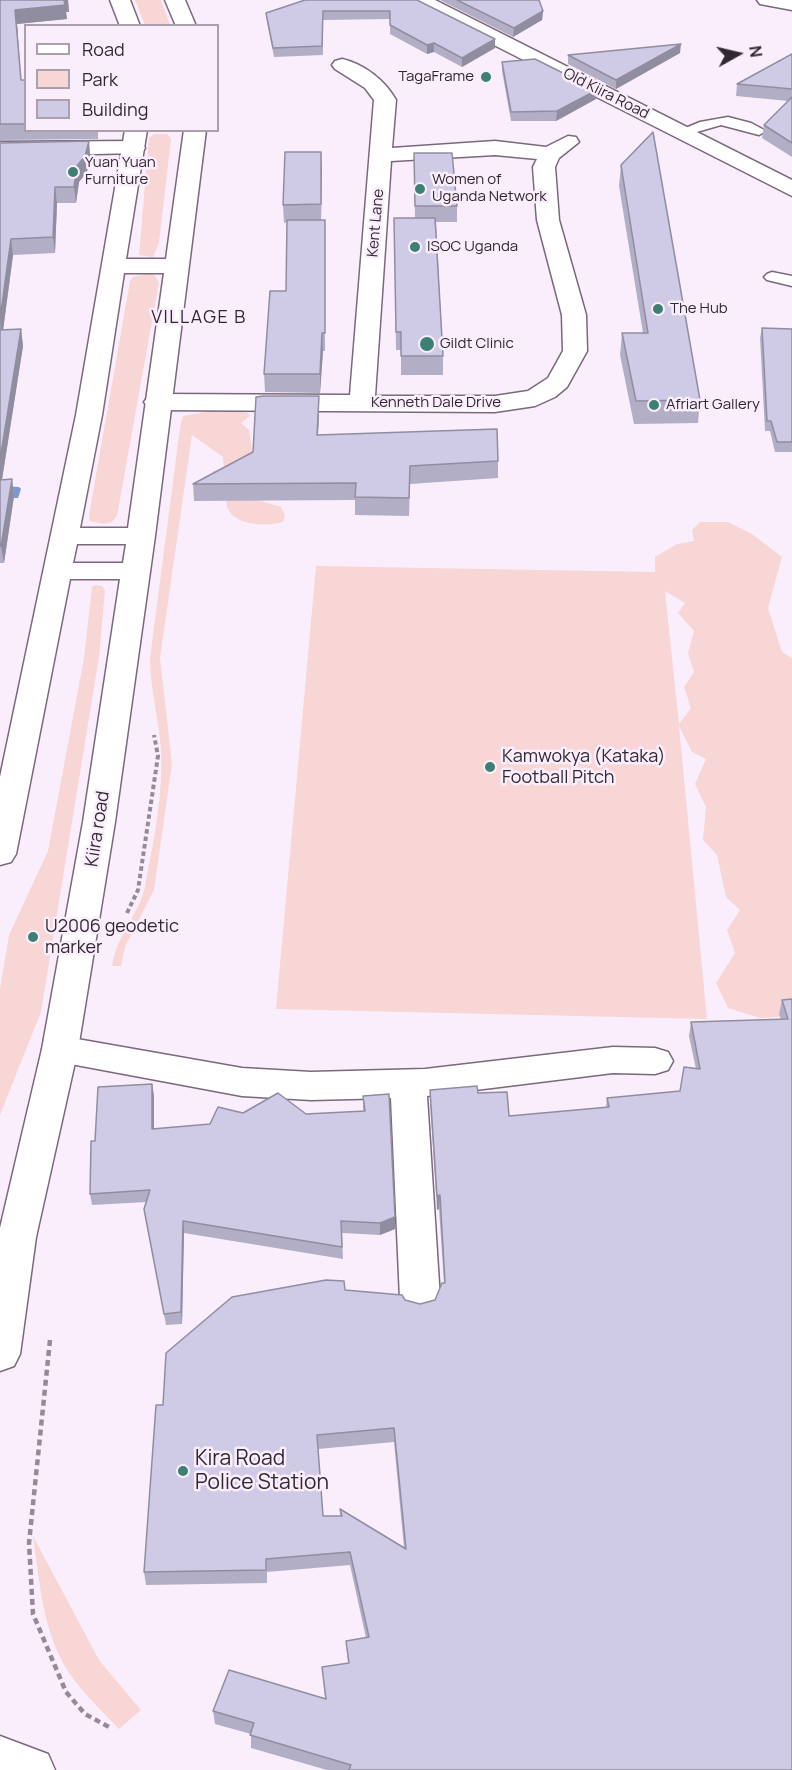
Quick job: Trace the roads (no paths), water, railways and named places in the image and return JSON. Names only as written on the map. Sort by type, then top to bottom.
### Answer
[{"type":"street","points":[[120,0],[129,24]]},
{"type":"street","points":[[176,0],[185,24]]},
{"type":"street","name":"Old Kiira Road","points":[[420,0],[792,189]]},
{"type":"street","points":[[767,0],[792,4]]},
{"type":"street","name":"Kent Lane","points":[[342,65],[367,79],[383,95],[386,109],[362,403]]},
{"type":"street","name":"Kiira road","points":[[0,1354],[17,1237],[60,1050],[78,955],[141,536],[156,402],[195,132]]},
{"type":"street","points":[[0,149],[135,139],[89,415],[0,854]]},
{"type":"street","name":"Kenneth Dale Drive","points":[[156,402],[495,404],[535,398],[558,382],[574,351],[574,315],[548,220],[544,166],[559,148],[495,148],[382,155]]},
{"type":"street","points":[[113,266],[176,266]]},
{"type":"street","points":[[64,536],[141,536]]},
{"type":"street","points":[[57,571],[135,571]]},
{"type":"street","points":[[60,1050],[242,1082],[311,1086],[408,1083],[613,1060],[656,1061]]},
{"type":"street","points":[[408,1083],[420,1299]]},
{"type":"street","points":[[0,1759],[32,1770]]},
{"type":"lane","points":[[683,132],[720,119],[735,121],[759,131]]},
{"type":"lane","points":[[772,277],[792,281]]},
{"type":"waterway","points":[[0,489],[15,489],[14,496]]},
{"type":"place","name":"TagaFrame","points":[[486,77]]},
{"type":"place","name":"Yuan Yuan Furniture","points":[[73,172]]},
{"type":"place","name":"Women of Uganda Network","points":[[420,189]]},
{"type":"place","name":"ISOC Uganda","points":[[415,247]]},
{"type":"place","name":"The Hub","points":[[658,309]]},
{"type":"place","name":"Gildt Clinic","points":[[427,344]]},
{"type":"place","name":"Afriart Gallery","points":[[654,405]]},
{"type":"place","name":"Kamwokya (Kataka) Football Pitch","points":[[490,767]]},
{"type":"place","name":"U2006 geodetic marker","points":[[33,937]]},
{"type":"place","name":"Kira Road Police Station","points":[[183,1471]]},
{"type":"district","name":"VILLAGE B","points":[[199,318]]}]
